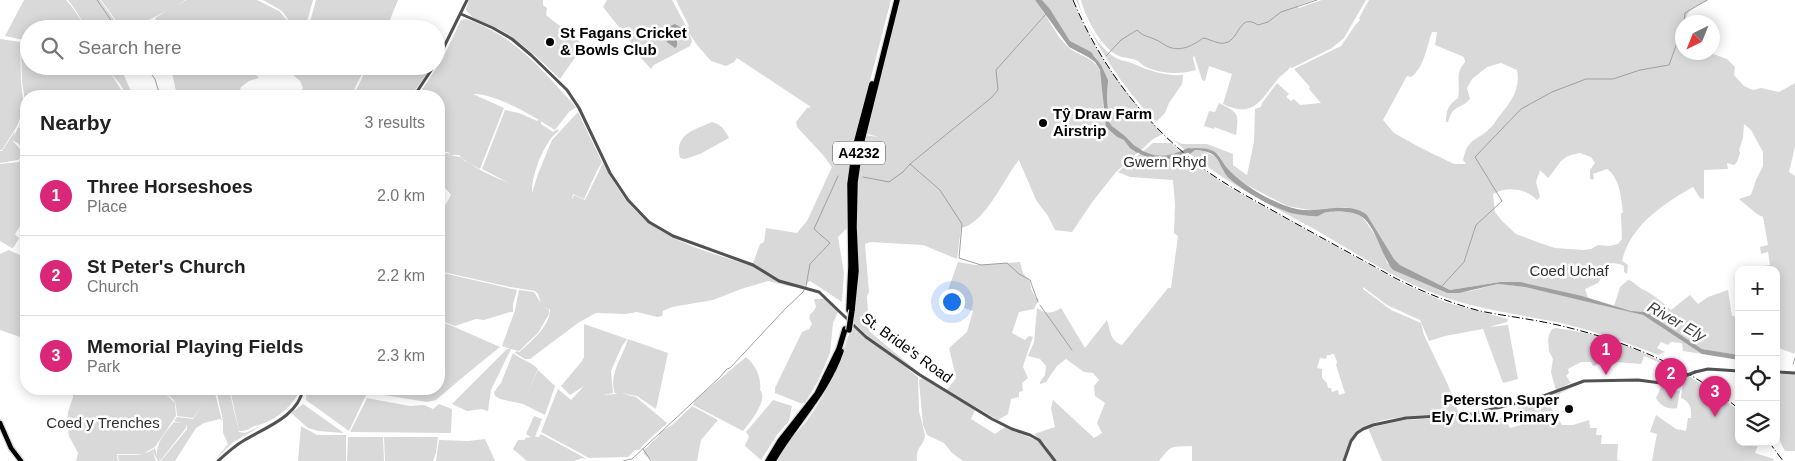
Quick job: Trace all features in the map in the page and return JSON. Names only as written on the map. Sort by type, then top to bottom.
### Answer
[{"type":"highway","name":"A4232","points":[[851,310],[850,184],[855,148],[893,0]]},
{"type":"highway","name":"A4232","points":[[773,461],[783,444],[821,393],[837,364],[847,329],[856,271],[854,227],[855,182],[860,148],[897,0]]},
{"type":"highway","name":"A4232","points":[[768,461],[780,441],[816,394],[847,329]]},
{"type":"main road","points":[[0,423],[11,448],[21,461]]},
{"type":"street","points":[[445,45],[467,0]]},
{"type":"street","name":"St. Bride's Road","points":[[460,14],[493,28],[516,43],[531,54],[567,90],[579,108],[602,160],[615,181],[628,200],[649,222],[673,236],[753,265],[779,281],[820,292],[866,337],[920,375],[992,419],[1039,440],[1055,461]]},
{"type":"street","points":[[418,90],[428,75]]},
{"type":"street","points":[[1344,461],[1351,442],[1363,429],[1373,425],[1406,418],[1461,416],[1481,412],[1546,396],[1584,381],[1638,380],[1661,382],[1708,369],[1735,371]]},
{"type":"street","points":[[1780,372],[1795,373]]},
{"type":"street","points":[[218,461],[234,446],[270,426],[294,408],[301,395]]},
{"type":"green space","points":[[24,0],[66,0],[81,20],[20,20],[20,39],[5,36]]},
{"type":"green space","points":[[68,0],[100,0],[114,20],[82,20]]},
{"type":"green space","points":[[101,0],[185,0],[178,5],[186,0],[257,0],[279,11],[287,20],[156,20],[155,18],[168,10],[149,20],[115,20]]},
{"type":"green space","points":[[263,0],[313,0],[307,20],[288,20],[282,11]]},
{"type":"green space","points":[[316,0],[398,0],[390,20],[310,20]]},
{"type":"green space","name":"St Fagans Cricket & Bowls Club","points":[[469,0],[543,0],[543,5],[547,8],[546,15],[584,45],[560,79],[516,40],[499,29],[471,16],[466,9]]},
{"type":"green space","points":[[607,0],[672,0],[687,28],[689,26],[676,0],[891,0],[851,154],[848,179],[847,228],[838,237],[844,273],[842,302],[810,281],[804,286],[793,287],[768,281],[713,300],[672,307],[663,311],[662,316],[657,317],[637,312],[626,314],[596,313],[578,323],[530,359],[525,359],[515,353],[516,351],[519,352],[534,338],[547,322],[549,316],[550,310],[541,306],[549,310],[549,314],[538,333],[519,351],[511,349],[491,390],[488,411],[481,409],[467,411],[452,404],[507,349],[510,349],[502,346],[515,310],[519,290],[534,292],[541,303],[535,291],[445,272],[445,206],[451,195],[445,188],[445,154],[451,155],[448,152],[445,152],[445,90],[422,90],[432,75],[445,75],[445,54],[461,20],[466,19],[484,26],[514,45],[539,67],[576,107],[569,112],[555,130],[541,121],[541,124],[553,132],[558,129],[559,131],[548,142],[540,159],[532,186],[532,193],[552,140],[578,112],[602,162],[584,199],[573,194],[572,200],[574,195],[585,200],[603,163],[630,205],[660,230],[705,251],[752,266],[760,244],[764,242],[766,228],[797,233],[807,221],[832,167],[797,127],[796,122],[807,108],[811,107],[737,58],[726,66],[711,61],[689,33],[692,41],[690,46],[654,65],[651,69],[632,48],[630,41],[603,7]],"holes":[[[473,94],[492,97],[541,121],[505,110],[482,169],[509,183],[484,172],[470,164],[480,169],[504,108]]]},
{"type":"green space","points":[[899,0],[1035,0],[1063,42],[1072,50],[1093,61],[1099,69],[1104,86],[1106,121],[1117,137],[1126,141],[1137,153],[1116,172],[1072,232],[1055,230],[1048,216],[1036,200],[1019,160],[986,209],[970,225],[961,228],[957,259],[923,245],[870,242],[865,244],[869,292],[867,296],[869,331],[917,371],[869,337],[853,322],[857,293],[855,186],[864,135],[878,137],[865,133]]},
{"type":"green space","points":[[1042,0],[1072,0],[1090,37],[1112,71],[1123,87],[1163,134],[1153,139],[1140,151],[1112,126],[1109,122],[1108,86],[1095,56],[1070,41],[1050,9]]},
{"type":"green space","points":[[1076,0],[1078,0],[1092,32],[1103,48],[1110,54],[1118,59],[1152,71],[1170,75],[1183,75],[1182,84],[1169,103],[1165,113],[1156,122],[1110,65],[1083,17]]},
{"type":"green space","points":[[1081,0],[1314,0],[1297,6],[1299,8],[1322,0],[1366,0],[1344,38],[1332,48],[1292,68],[1290,67],[1261,100],[1249,108],[1242,109],[1223,104],[1232,74],[1209,66],[1205,81],[1202,80],[1194,55],[1196,70],[1170,73],[1150,69],[1138,61],[1119,56],[1113,52],[1106,47],[1095,32]]},
{"type":"green space","name":"Coed Uchaf","points":[[1369,0],[1709,0],[1691,10],[1688,15],[1675,15],[1675,60],[1720,60],[1720,57],[1727,59],[1735,67],[1734,75],[1744,86],[1753,90],[1761,88],[1779,92],[1795,83],[1795,147],[1789,172],[1795,176],[1795,354],[1780,348],[1780,266],[1763,266],[1770,265],[1768,252],[1761,254],[1760,247],[1768,245],[1763,217],[1739,199],[1751,195],[1763,166],[1763,152],[1751,130],[1744,124],[1743,138],[1737,162],[1734,165],[1727,163],[1728,169],[1704,170],[1704,199],[1700,198],[1693,187],[1649,217],[1632,237],[1626,248],[1622,261],[1628,265],[1627,274],[1624,272],[1624,266],[1612,263],[1609,265],[1609,272],[1605,272],[1598,283],[1585,289],[1588,298],[1553,290],[1500,282],[1450,290],[1400,265],[1394,259],[1367,215],[1346,207],[1315,211],[1287,206],[1243,183],[1229,171],[1218,154],[1195,148],[1184,149],[1174,140],[1182,144],[1207,144],[1233,154],[1233,165],[1247,175],[1254,142],[1255,109],[1261,107],[1277,83],[1289,94],[1286,97],[1291,101],[1294,99],[1300,105],[1321,103],[1294,69],[1341,46],[1360,20],[1359,18]],"holes":[[[1432,32],[1437,32],[1435,45],[1464,57],[1465,62],[1459,75],[1458,98],[1448,108],[1446,122],[1448,122],[1452,112],[1470,99],[1467,88],[1472,79],[1487,67],[1501,63],[1517,70],[1518,78],[1513,97],[1492,126],[1470,143],[1463,160],[1466,164],[1454,164],[1421,148],[1394,133],[1383,120],[1407,76],[1411,77],[1419,68],[1425,56]],[[1580,153],[1591,157],[1595,163],[1590,170],[1590,178],[1592,180],[1594,178],[1593,174],[1607,169],[1617,183],[1623,212],[1621,214],[1622,239],[1618,244],[1609,246],[1598,245],[1584,250],[1555,248],[1516,234],[1495,212],[1493,194],[1498,191],[1510,189],[1522,191],[1537,200],[1540,197],[1536,182],[1540,170],[1548,178],[1568,156]]]},
{"type":"green space","points":[[0,39],[20,42],[22,90],[20,90],[20,118],[2,150],[0,150]]},
{"type":"green space","points":[[22,75],[112,75],[121,90],[23,90]]},
{"type":"green space","points":[[112,75],[124,75],[130,90],[124,90]]},
{"type":"green space","points":[[173,75],[256,75],[259,78],[249,81],[240,90],[176,90]]},
{"type":"green space","points":[[293,75],[362,75],[354,90],[302,90],[303,88],[300,81]]},
{"type":"green space","points":[[364,75],[426,75],[415,90],[356,90]]},
{"type":"green space","points":[[1219,103],[1231,109],[1236,115],[1236,135],[1214,127],[1214,129],[1204,126],[1209,111],[1215,112]]},
{"type":"green space","points":[[712,122],[718,124],[729,138],[700,154],[685,159],[680,158],[680,143],[683,138],[692,131]]},
{"type":"green space","points":[[18,127],[20,128],[20,146],[12,140],[20,149],[20,158],[0,163],[0,151],[2,151],[15,131],[14,137]]},
{"type":"green space","name":"Gwern Rhyd","points":[[1153,143],[1171,143],[1189,159],[1227,186],[1404,284],[1445,302],[1508,319],[1507,322],[1489,327],[1508,325],[1518,379],[1503,383],[1483,329],[1429,341],[1420,320],[1387,305],[1363,287],[1363,289],[1391,310],[1421,323],[1424,335],[1448,385],[1459,414],[1407,417],[1379,421],[1368,425],[1359,430],[1352,439],[1343,461],[1192,461],[1192,446],[1180,446],[1170,449],[1159,461],[1056,461],[1045,444],[1034,434],[1055,427],[1051,408],[1053,400],[1094,438],[1102,433],[1097,423],[1105,403],[1095,396],[1094,386],[1099,380],[1093,373],[1084,372],[1066,359],[1057,366],[1046,382],[1040,384],[1045,375],[1046,366],[1040,359],[1028,356],[1034,342],[1037,308],[1049,312],[1061,308],[1085,348],[1107,320],[1113,338],[1122,345],[1168,288],[1171,288],[1178,236],[1174,233],[1175,205],[1173,180],[1130,177],[1118,172]],"holes":[[[1334,354],[1345,393],[1339,395],[1338,390],[1332,392],[1331,388],[1328,388],[1327,383],[1322,378],[1322,369],[1317,368],[1320,358],[1326,359],[1327,355]]]},
{"type":"green space","points":[[1193,150],[1204,151],[1218,158],[1223,171],[1242,189],[1190,154]]},
{"type":"green space","points":[[20,160],[20,226],[15,234],[19,238],[12,248],[0,241],[0,164],[19,162]]},
{"type":"green space","points":[[1242,189],[1285,211],[1312,215],[1327,212],[1351,212],[1360,215],[1381,244],[1387,263],[1398,272],[1447,293],[1471,291],[1498,284],[1525,287],[1577,298],[1643,315],[1702,354],[1683,351],[1682,343],[1671,342],[1668,345],[1661,342],[1657,348],[1665,352],[1658,355],[1610,337],[1573,326],[1478,307],[1432,293],[1381,268]]},
{"type":"green space","points":[[9,250],[20,255],[20,337],[0,330],[0,254]]},
{"type":"green space","points":[[958,262],[975,265],[1020,262],[1023,273],[1030,282],[1031,289],[1036,298],[1039,299],[1034,309],[1019,312],[1012,333],[1025,340],[1029,336],[1033,337],[1023,367],[1028,378],[1022,383],[1023,391],[1019,392],[1019,397],[1011,399],[1008,414],[998,420],[947,390],[956,378],[949,348],[967,332],[973,311],[944,301]]},
{"type":"green space","points":[[445,273],[517,290],[513,312],[484,320],[476,319],[455,326],[445,322]]},
{"type":"green space","points":[[1628,280],[1632,281],[1671,310],[1690,295],[1698,304],[1708,297],[1728,290],[1732,316],[1735,316],[1735,354],[1702,349],[1646,312],[1631,311],[1614,306],[1620,287]]},
{"type":"green space","points":[[814,299],[825,299],[838,312],[833,323],[830,353],[818,381],[805,403],[800,403],[775,393],[775,388],[802,332],[809,329],[812,324],[810,316],[816,307]]},
{"type":"green space","points":[[445,324],[500,347],[445,392]]},
{"type":"green space","points":[[584,324],[627,339],[611,371],[613,393],[603,395],[617,394],[613,386],[613,379],[628,339],[668,353],[656,409],[637,396],[620,393],[636,397],[667,423],[639,450],[635,450],[628,457],[589,458],[541,432],[558,389],[571,400],[584,386],[570,395],[561,386],[584,357]]},
{"type":"green space","points":[[852,324],[918,377],[919,411],[925,435],[917,452],[917,461],[776,461],[810,416],[827,389]]},
{"type":"green space","points":[[1556,328],[1618,342],[1686,374],[1644,356],[1641,364],[1604,361],[1593,366],[1591,362],[1581,362],[1568,369],[1569,373],[1566,376],[1572,384],[1570,383],[1556,391],[1551,372],[1553,359],[1549,351],[1548,340],[1552,329]]},
{"type":"green space","points":[[513,353],[538,369],[527,395],[538,370],[555,386],[545,415],[523,404],[500,399],[495,396],[494,392],[501,383]]},
{"type":"green space","points":[[746,357],[757,372],[762,399],[758,411],[743,431],[693,405],[695,400]]},
{"type":"green space","points":[[1795,374],[1795,451],[1785,451],[1780,440],[1780,375]]},
{"type":"green space","points":[[1689,376],[1735,408],[1735,446],[1758,446],[1755,453],[1774,459],[1773,461],[1652,461],[1657,434],[1650,432],[1656,415],[1676,429],[1686,431],[1688,418],[1691,418],[1690,406],[1681,398],[1683,380]]},
{"type":"green space","points":[[923,378],[975,410],[971,419],[995,434],[1005,427],[1038,441],[1053,461],[963,461],[952,453],[944,443],[927,435],[923,425],[919,381]]},
{"type":"green space","points":[[1584,382],[1546,400],[1562,425],[1573,425],[1589,420],[1590,428],[1597,428],[1596,435],[1602,435],[1601,444],[1618,444],[1617,460],[1623,461],[1382,461],[1368,428],[1405,420],[1462,417],[1489,410],[1493,419],[1504,417],[1510,428],[1521,425],[1517,404],[1553,394]]},
{"type":"green space","points":[[1661,387],[1680,391],[1677,408],[1665,407],[1658,401],[1656,398]]},
{"type":"green space","name":"Coed y Trenches","points":[[73,395],[166,395],[175,403],[176,416],[155,447],[143,454],[117,454],[118,461],[76,461],[78,453],[69,436],[67,423]]},
{"type":"green space","points":[[168,395],[210,395],[193,418],[177,416],[175,401]]},
{"type":"green space","points":[[210,395],[216,395],[222,421],[220,419],[204,423],[196,428],[175,461],[158,461],[153,452],[156,461],[119,461],[118,455],[143,454],[155,448],[157,456],[158,446],[164,434],[174,422],[182,423],[174,421],[177,417],[193,419]],"holes":[[[187,424],[187,429],[161,461],[158,458],[161,460],[186,428]]]},
{"type":"green space","points":[[217,395],[230,395],[239,432],[245,433],[261,426],[232,443],[214,461],[228,444],[223,433],[223,421]]},
{"type":"green space","points":[[231,395],[297,395],[290,406],[279,415],[246,430],[239,431]]},
{"type":"green space","points":[[306,395],[366,395],[349,431],[306,400]]},
{"type":"green space","points":[[383,395],[442,395],[436,400],[427,402]]},
{"type":"green space","points":[[367,398],[410,406],[424,405],[433,409],[439,404],[452,409],[451,433],[350,432]]},
{"type":"green space","points":[[773,400],[792,406],[789,421],[777,435],[761,460],[745,446],[749,436],[746,432]]},
{"type":"green space","points":[[303,404],[344,433],[318,431],[308,428],[291,413]]},
{"type":"green space","points":[[692,406],[718,420],[701,440],[697,461],[653,461],[644,454],[644,450],[659,436],[659,433],[672,425]]},
{"type":"green space","points":[[534,416],[542,419],[535,437],[539,437],[541,434],[587,459],[582,458],[574,461],[527,461],[513,449],[518,440],[525,440],[525,438],[531,437],[526,434]]},
{"type":"green space","points":[[301,426],[317,435],[346,435],[346,461],[298,461]]},
{"type":"green space","points":[[348,437],[383,437],[384,461],[347,461]]},
{"type":"green space","points":[[384,437],[438,437],[433,461],[385,461]]},
{"type":"green space","points":[[485,439],[495,461],[436,461],[439,440],[468,441]]},
{"type":"shaded area","points":[[1035,0],[1042,0],[1050,9],[1070,41],[1091,52],[1101,65],[1108,80],[1109,122],[1140,151],[1137,153],[1124,140],[1117,137],[1106,127],[1100,70],[1095,62],[1069,47]]},
{"type":"shaded area","points":[[675,24],[681,30],[675,48],[667,42],[662,34]]},
{"type":"shaded area","points":[[1195,148],[1215,152],[1228,169],[1246,185],[1289,207],[1306,210],[1351,208],[1367,215],[1394,259],[1400,265],[1450,290],[1500,282],[1520,282],[1582,296],[1631,311],[1646,312],[1702,349],[1735,354],[1735,359],[1702,354],[1643,315],[1525,287],[1498,284],[1459,293],[1447,293],[1393,270],[1370,225],[1359,215],[1336,211],[1312,216],[1281,210],[1243,189],[1231,180],[1218,160],[1211,154],[1195,150],[1190,154],[1184,149]]},
{"type":"waterway","points":[[97,0],[111,20]]},
{"type":"waterway","points":[[1106,56],[1121,40],[1137,30],[1143,35],[1178,49],[1187,47],[1203,38],[1218,43],[1225,43],[1232,39],[1247,22],[1258,25],[1268,22],[1281,12],[1317,0]]},
{"type":"waterway","points":[[1685,15],[1685,13],[1707,0]]},
{"type":"waterway","points":[[1038,302],[1030,280],[1019,274],[1007,263],[981,265],[959,258],[962,224],[940,190],[910,164],[991,98],[998,90],[996,70],[1046,14]]},
{"type":"waterway","points":[[1442,286],[1464,262],[1476,225],[1502,201],[1475,157],[1521,109],[1552,92],[1586,79],[1613,79],[1640,70],[1669,65],[1675,48]]},
{"type":"waterway","points":[[152,75],[158,90]]},
{"type":"waterway","name":"River Ely","points":[[1135,148],[1148,155],[1162,158],[1189,150]]},
{"type":"waterway","points":[[863,177],[889,182],[903,172],[910,164]]},
{"type":"waterway","points":[[623,461],[632,459],[730,368],[803,292],[810,264],[830,243],[814,229],[838,176]]},
{"type":"waterway","points":[[1040,305],[1072,350]]},
{"type":"waterway","points":[[1793,364],[1795,358]]},
{"type":"waterway","points":[[643,449],[651,461]]},
{"type":"railway","points":[[1073,0],[1097,49],[1127,94],[1163,134],[1204,169],[1224,182],[1416,288],[1447,301],[1480,311],[1559,325],[1637,349],[1680,369],[1735,406]]},
{"type":"railway","points":[[1772,446],[1783,461]]},
{"type":"place","name":"St Fagans Cricket & Bowls Club","points":[[550,42]]},
{"type":"place","name":"Tŷ Draw Farm Airstrip","points":[[1043,123]]},
{"type":"place","name":"Three Horseshoes","points":[[1606,375]]},
{"type":"place","name":"St Peter's Church","points":[[1671,399]]},
{"type":"place","name":"Peterston Super Ely C.I.W. Primary","points":[[1569,409]]},
{"type":"place","name":"Memorial Playing Fields","points":[[1715,417]]}]
